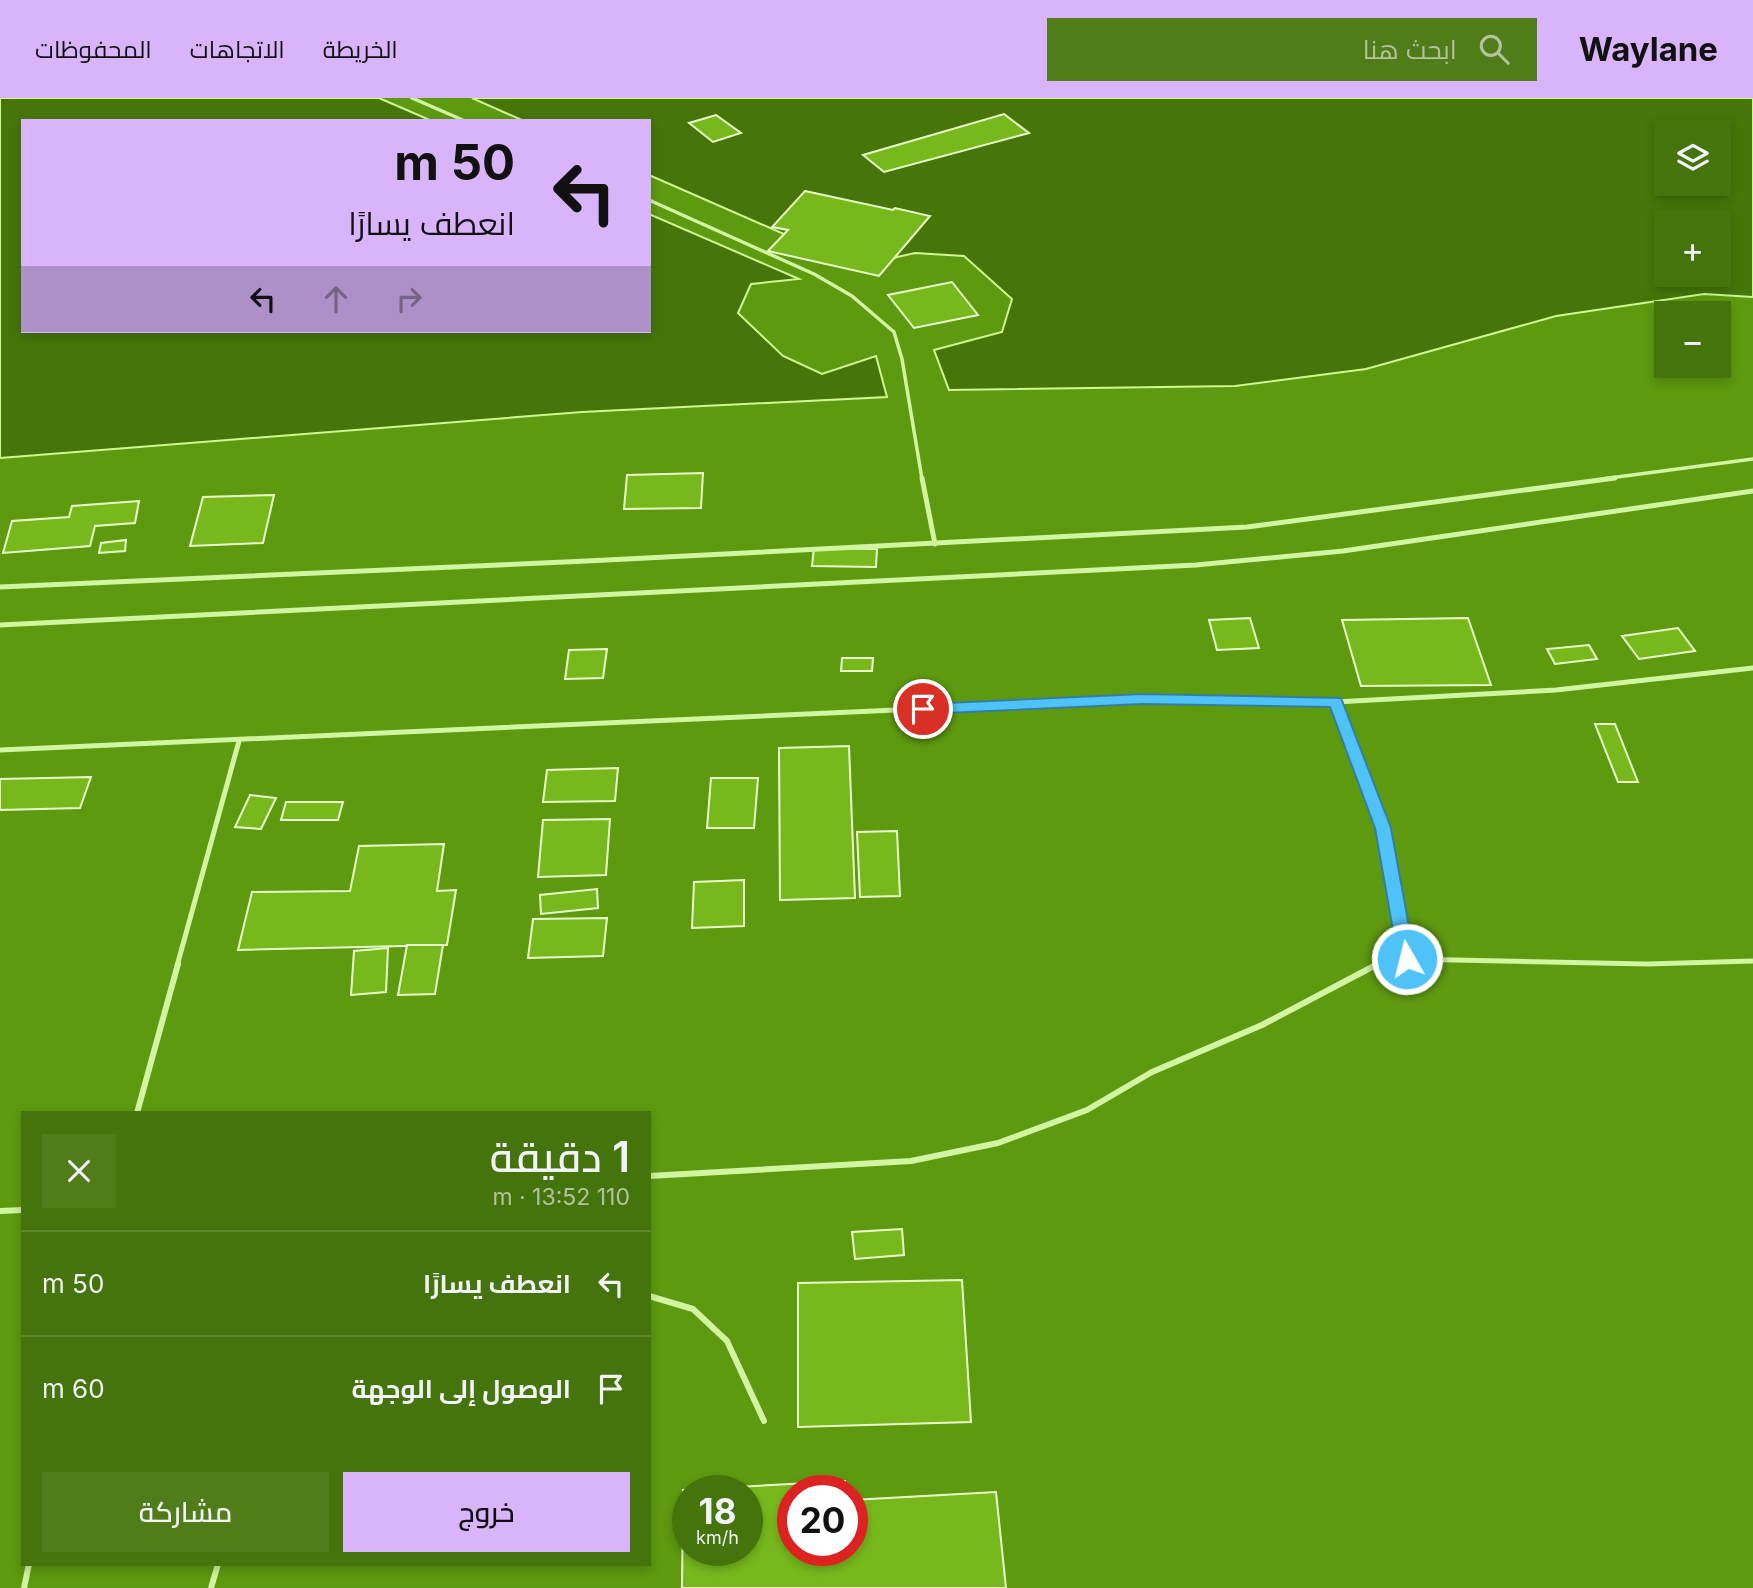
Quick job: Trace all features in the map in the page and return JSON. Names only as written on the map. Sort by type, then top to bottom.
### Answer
[{"type":"lane","points":[[412,98],[460,119]]},
{"type":"lane","points":[[651,201],[814,274],[852,296],[894,332],[902,359],[934,544]]},
{"type":"lane","points":[[0,587],[1247,527],[1753,460]]},
{"type":"lane","points":[[0,625],[1196,565],[1343,551],[1753,491]]},
{"type":"lane","points":[[0,750],[1142,699],[1335,702],[1556,690],[1753,668]]},
{"type":"lane","points":[[1335,702],[1383,828],[1407,959]]},
{"type":"lane","points":[[138,1111],[239,741]]},
{"type":"lane","points":[[651,1175],[911,1161],[998,1143],[1087,1110],[1152,1072],[1262,1025],[1374,966],[1407,959],[1647,964],[1753,961]]},
{"type":"lane","points":[[0,1210],[21,1210]]},
{"type":"lane","points":[[651,1297],[693,1309],[727,1341],[764,1421]]},
{"type":"lane","points":[[24,1588],[29,1566]]},
{"type":"lane","points":[[211,1588],[217,1566]]},
{"type":"shaded area","points":[[0,98],[379,98],[427,119],[21,119],[21,333],[651,333],[651,215],[799,279],[751,284],[738,313],[783,356],[822,374],[876,356],[887,397],[582,412],[0,458]]},
{"type":"shaded area","points":[[472,98],[1753,98],[1753,297],[1704,294],[1556,316],[1366,369],[1235,386],[949,390],[934,350],[1002,332],[1012,299],[964,256],[915,253],[857,266],[651,176],[651,119],[519,119]]},
{"type":"building","points":[[1004,114],[1029,133],[884,172],[863,155]]},
{"type":"building","points":[[716,115],[741,133],[713,142],[689,123]]},
{"type":"building","points":[[805,191],[930,216],[879,276],[768,251],[788,230],[772,227]]},
{"type":"building","points":[[952,282],[978,315],[914,328],[888,295]]},
{"type":"building","points":[[703,473],[701,508],[624,509],[627,475]]},
{"type":"building","points":[[274,495],[263,543],[190,546],[203,497]]},
{"type":"building","points":[[139,501],[135,523],[95,526],[90,546],[3,553],[12,521],[69,517],[72,506]]},
{"type":"building","points":[[126,540],[125,551],[99,553],[101,543]]},
{"type":"building","points":[[814,548],[877,549],[876,567],[812,566]]},
{"type":"building","points":[[1250,618],[1259,648],[1217,650],[1209,620]]},
{"type":"building","points":[[1468,618],[1491,685],[1361,686],[1342,620]]},
{"type":"building","points":[[1678,628],[1695,651],[1639,659],[1622,636]]},
{"type":"building","points":[[1589,645],[1597,659],[1555,664],[1547,649]]},
{"type":"building","points":[[607,649],[603,678],[565,679],[569,650]]},
{"type":"building","points":[[842,658],[873,658],[872,671],[841,671]]},
{"type":"building","points":[[1595,724],[1615,724],[1638,782],[1618,782]]},
{"type":"building","points":[[849,746],[855,898],[780,900],[779,748]]},
{"type":"building","points":[[618,768],[615,801],[543,802],[547,770]]},
{"type":"building","points":[[91,777],[80,808],[0,810],[0,779]]},
{"type":"building","points":[[711,778],[758,778],[754,828],[707,828]]},
{"type":"building","points":[[250,795],[276,798],[261,829],[235,827]]},
{"type":"building","points":[[286,802],[343,802],[338,820],[281,820]]},
{"type":"building","points":[[610,819],[606,875],[538,877],[543,820]]},
{"type":"building","points":[[897,831],[900,896],[860,897],[857,832]]},
{"type":"building","points":[[444,844],[437,891],[456,890],[447,945],[238,950],[252,892],[350,891],[359,846]]},
{"type":"building","points":[[744,880],[744,926],[692,928],[694,882]]},
{"type":"building","points":[[597,889],[598,908],[541,914],[540,895]]},
{"type":"building","points":[[607,918],[603,956],[528,958],[533,919]]},
{"type":"building","points":[[407,945],[443,945],[435,994],[398,995]]},
{"type":"building","points":[[388,948],[386,992],[351,995],[354,951]]},
{"type":"building","points":[[902,1229],[904,1255],[855,1259],[852,1232]]},
{"type":"building","points":[[962,1280],[971,1422],[798,1427],[798,1283]]},
{"type":"building","points":[[777,1485],[777,1566],[868,1566],[868,1499],[996,1492],[1006,1588],[682,1588],[682,1566],[763,1566],[763,1486]]},
{"type":"route","points":[[923,709],[1142,699],[1335,702],[1383,828],[1407,959]]}]
